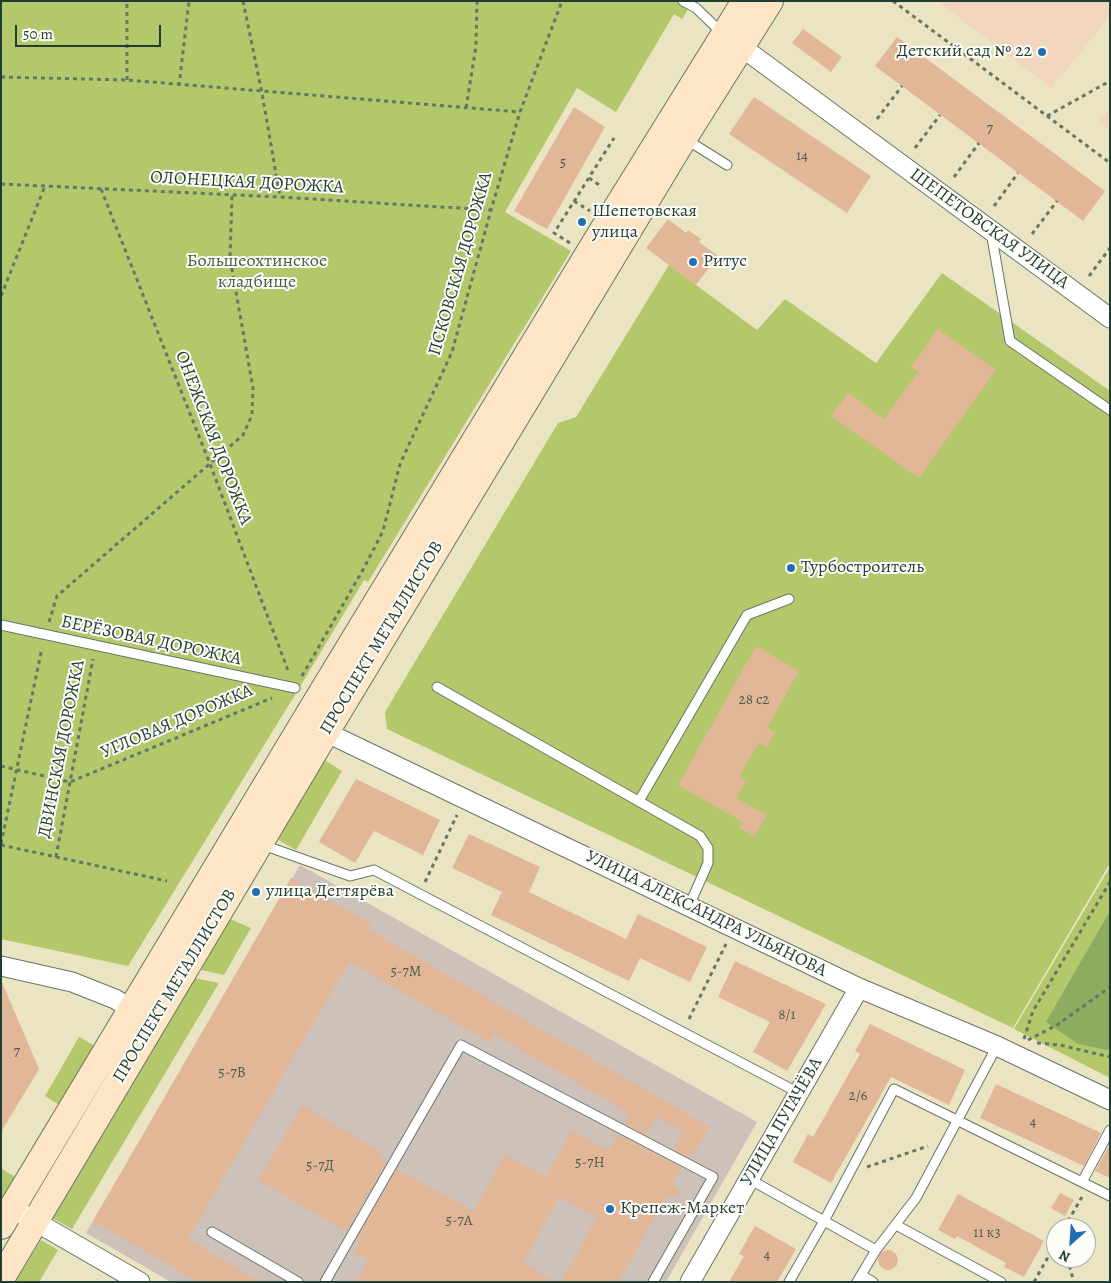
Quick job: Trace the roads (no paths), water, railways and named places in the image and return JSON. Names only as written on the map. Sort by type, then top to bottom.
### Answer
[{"type":"street","name":"ПРОСПЕКТ МЕТАЛЛИСТОВ","points":[[315,727],[684,138],[732,40],[745,1]]},
{"type":"street","name":"ПРОСПЕКТ МЕТАЛЛИСТОВ","points":[[14,1224],[154,1022],[249,838],[606,225],[732,40],[770,1]]},
{"type":"street","name":"ШЕПЕТОВСКАЯ УЛИЦА","points":[[732,40],[1110,318]]},
{"type":"street","name":"УЛИЦА АЛЕКСАНДРА УЛЬЯНОВА","points":[[315,727],[859,988],[997,1046],[1110,1100]]},
{"type":"street","name":"ПРОСПЕКТ МЕТАЛЛИСТОВ","points":[[1,1279],[14,1224],[132,1009],[249,838]]},
{"type":"street","points":[[1,966],[72,982],[115,999],[154,1022]]},
{"type":"street","name":"УЛИЦА ПУГАЧЁВА","points":[[690,1282],[859,988]]},
{"type":"street","points":[[14,1224],[140,1282]]},
{"type":"lane","points":[[683,1],[696,8],[732,40]]},
{"type":"lane","points":[[684,138],[726,165]]},
{"type":"lane","points":[[991,230],[1010,341],[1110,410]]},
{"type":"lane","points":[[639,801],[746,615],[789,599]]},
{"type":"lane","name":"БЕРЁЗОВАЯ ДОРОЖКА","points":[[1,625],[295,688]]},
{"type":"lane","points":[[438,687],[700,836],[708,848],[708,863],[689,906]]},
{"type":"lane","points":[[249,838],[350,876],[374,870],[799,1093]]},
{"type":"lane","points":[[325,1282],[461,1045],[714,1177],[653,1282]]},
{"type":"lane","points":[[873,1282],[859,1278],[876,1250],[916,1198],[997,1046]]},
{"type":"lane","points":[[789,1282],[894,1088],[1110,1196]]},
{"type":"lane","points":[[1085,1184],[1110,1130]]},
{"type":"lane","points":[[750,1179],[876,1250]]},
{"type":"lane","points":[[896,1225],[1001,1282]]},
{"type":"lane","points":[[212,1232],[298,1282]]},
{"type":"place","name":"Детский сад № 22","points":[[1042,52]]},
{"type":"place","name":"Шепетовская улица","points":[[582,222]]},
{"type":"place","name":"Ритус","points":[[693,262]]},
{"type":"place","name":"Турбостроитель","points":[[791,568]]},
{"type":"place","name":"улица Дегтярёва","points":[[256,892]]},
{"type":"place","name":"Крепеж-Маркет","points":[[610,1209]]},
{"type":"park label","name":"Большеохтинское кладбище","points":[[257,272]]}]
